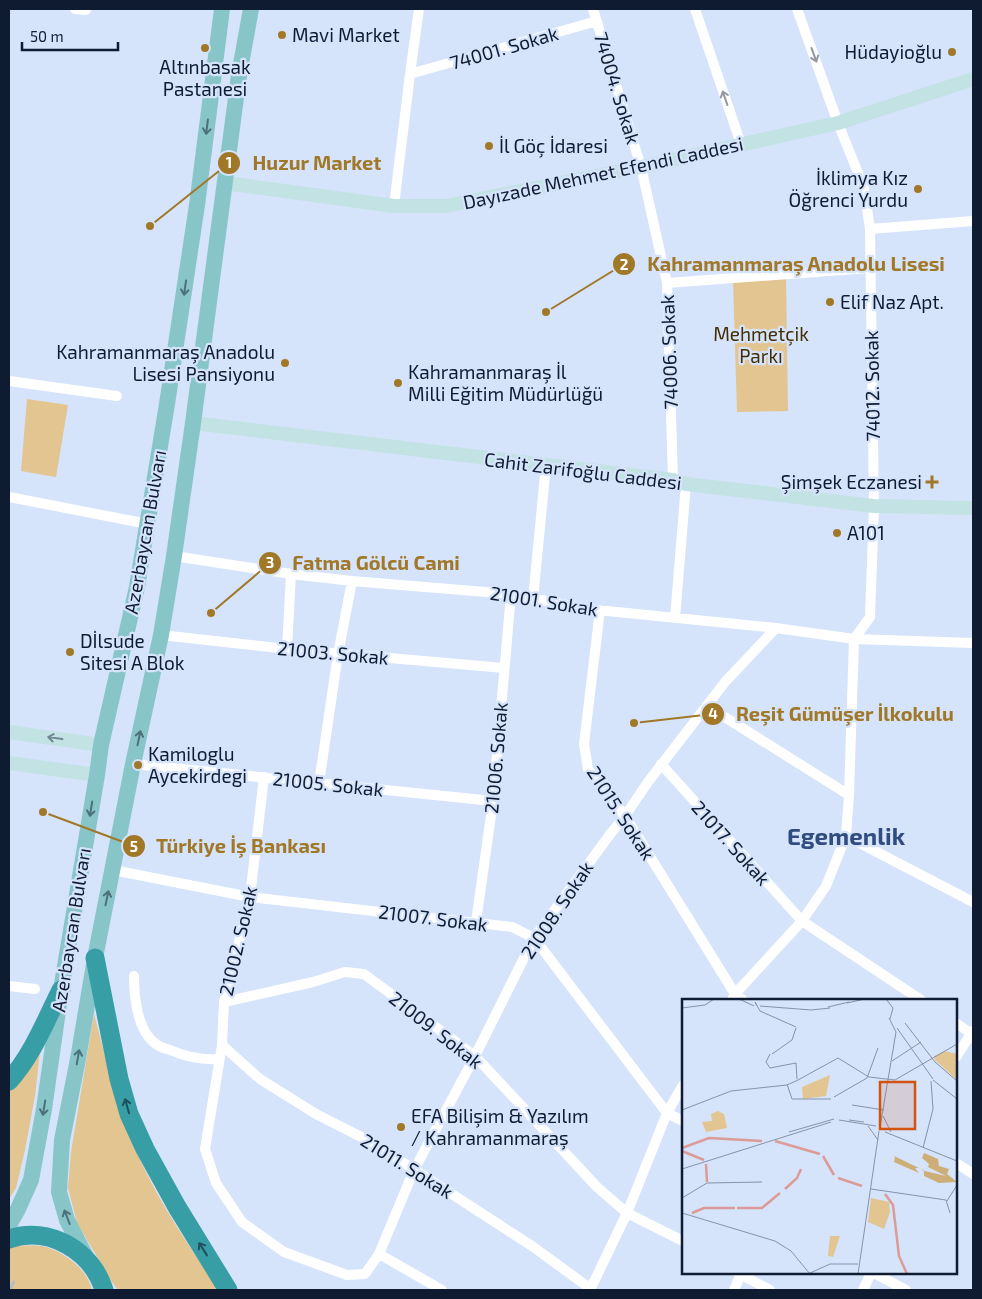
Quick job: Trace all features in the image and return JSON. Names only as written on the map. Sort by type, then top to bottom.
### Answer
[{"type":"highway","points":[[95,958],[119,1079],[129,1114],[149,1158],[228,1290]]},
{"type":"highway","points":[[9,1081],[18,1072],[32,1051],[61,990]]},
{"type":"highway","points":[[9,1238],[26,1235],[40,1236],[66,1244],[78,1251],[88,1261],[105,1288]]},
{"type":"main road","points":[[213,9],[218,32]]},
{"type":"main road","name":"Azerbaycan Bulvarı","points":[[9,1225],[31,1180],[44,1110],[61,990],[101,744],[137,588],[197,204],[222,9]]},
{"type":"main road","points":[[88,1261],[68,1220],[59,1192],[62,1140],[133,764],[161,635],[193,424],[239,75],[252,13]]},
{"type":"street","points":[[75,9],[86,10]]},
{"type":"street","points":[[394,206],[419,9]]},
{"type":"street","name":"74004. Sokak","points":[[593,9],[641,167]]},
{"type":"street","points":[[695,9],[741,144]]},
{"type":"street","name":"74012. Sokak","points":[[797,9],[838,123],[864,188],[870,229],[874,506],[870,617],[854,640]]},
{"type":"street","name":"74001. Sokak","points":[[410,74],[597,21]]},
{"type":"street","name":"Dayızade Mehmet Efendi Caddesi","points":[[226,183],[394,206],[446,206],[641,167],[838,123],[973,79]]},
{"type":"street","name":"74006. Sokak","points":[[641,167],[667,283],[679,482],[675,618]]},
{"type":"street","points":[[870,229],[973,221]]},
{"type":"street","points":[[667,283],[870,268]]},
{"type":"street","points":[[9,381],[117,396]]},
{"type":"street","name":"Cahit Zarifoğlu Caddesi","points":[[193,424],[874,506],[973,508]]},
{"type":"street","points":[[533,599],[546,465]]},
{"type":"street","points":[[9,497],[148,524]]},
{"type":"street","name":"21001. Sokak","points":[[174,556],[291,574],[352,581],[511,594],[587,609],[776,628],[854,640],[973,643]]},
{"type":"street","points":[[287,649],[291,574]]},
{"type":"street","points":[[320,783],[338,654],[352,581]]},
{"type":"street","name":"21006. Sokak","points":[[476,922],[493,801],[511,594]]},
{"type":"street","name":"21015. Sokak","points":[[600,610],[584,744],[588,769],[625,816],[737,998]]},
{"type":"street","name":"21008. Sokak","points":[[219,1059],[205,1149],[216,1182],[242,1222],[284,1252],[347,1275],[365,1274],[379,1254],[414,1170],[475,1056],[534,938],[625,816],[661,764],[706,706],[725,682],[776,628]]},
{"type":"street","name":"21003. Sokak","points":[[161,635],[338,654],[504,668]]},
{"type":"street","points":[[737,998],[802,920],[826,886],[846,836],[854,640]]},
{"type":"street","points":[[706,706],[849,796]]},
{"type":"street","points":[[9,732],[101,744]]},
{"type":"street","points":[[9,763],[97,775]]},
{"type":"street","name":"21005. Sokak","points":[[133,764],[493,801]]},
{"type":"street","name":"21017. Sokak","points":[[661,764],[802,920],[920,999]]},
{"type":"street","name":"21002. Sokak","points":[[219,1059],[222,1045],[224,1002],[250,897],[264,777]]},
{"type":"street","points":[[846,836],[973,902]]},
{"type":"street","name":"21007. Sokak","points":[[113,870],[250,897],[512,927],[534,938],[667,1113]]},
{"type":"street","name":"21009. Sokak","points":[[224,1002],[313,982],[345,972],[364,974],[475,1056],[597,1187],[627,1213],[682,1240]]},
{"type":"street","points":[[134,976],[135,1002],[139,1018],[155,1044],[181,1055],[205,1060],[219,1059]]},
{"type":"street","points":[[9,986],[35,989]]},
{"type":"street","points":[[957,1024],[973,1033],[957,1056]]},
{"type":"street","name":"21011. Sokak","points":[[222,1045],[260,1079],[316,1114],[374,1143],[532,1246],[591,1290]]},
{"type":"street","points":[[591,1290],[627,1213],[667,1113],[682,1087]]},
{"type":"street","points":[[667,1113],[682,1120]]},
{"type":"street","points":[[957,1164],[973,1174]]},
{"type":"street","points":[[379,1254],[442,1290]]},
{"type":"street","points":[[734,1290],[739,1274],[770,1290]]},
{"type":"street","points":[[863,1290],[871,1274]]},
{"type":"street","points":[[874,1274],[906,1290]]},
{"type":"green space","name":"Mehmetçik Parkı","points":[[786,276],[788,411],[737,412],[733,280]]},
{"type":"green space","points":[[27,399],[68,405],[56,477],[21,471]]},
{"type":"green space","points":[[94,1014],[115,1094],[136,1151],[161,1201],[218,1290],[118,1290],[77,1223],[68,1188],[71,1152]]},
{"type":"green space","points":[[40,1052],[35,1096],[25,1150],[16,1188],[9,1199],[9,1091],[23,1077]]},
{"type":"green space","points":[[18,1245],[42,1246],[66,1256],[80,1268],[92,1290],[9,1290],[9,1249]]},
{"type":"place","name":"Mavi Market","points":[[282,35]]},
{"type":"place","name":"Altınbasak Pastanesi","points":[[205,48]]},
{"type":"place","name":"Hüdayioğlu","points":[[952,52]]},
{"type":"place","name":"İl Göç İdaresi","points":[[489,146]]},
{"type":"place","name":"İklimya Kız Öğrenci Yurdu","points":[[918,189]]},
{"type":"place","name":"Huzur Market","points":[[150,226]]},
{"type":"place","name":"Elif Naz Apt.","points":[[830,302]]},
{"type":"place","name":"Kahramanmaraş Anadolu Lisesi","points":[[546,312]]},
{"type":"place","name":"Kahramanmaraş Anadolu Lisesi Pansiyonu","points":[[285,363]]},
{"type":"place","name":"Kahramanmaraş İl Milli Eğitim Müdürlüğü","points":[[398,383]]},
{"type":"place","name":"Şimşek Eczanesi","points":[[932,482]]},
{"type":"place","name":"A101","points":[[837,533]]},
{"type":"place","name":"Fatma Gölcü Cami","points":[[211,613]]},
{"type":"place","name":"Dİlsude Sitesi A Blok","points":[[70,652]]},
{"type":"place","name":"Reşit Gümüşer İlkokulu","points":[[634,723]]},
{"type":"place","name":"Kamiloglu Aycekirdegi","points":[[138,765]]},
{"type":"place","name":"Türkiye İş Bankası","points":[[43,812]]},
{"type":"place","name":"EFA Bilişim & Yazılım / Kahramanmaraş","points":[[401,1127]]},
{"type":"district","name":"Egemenlik","points":[[846,837]]}]
